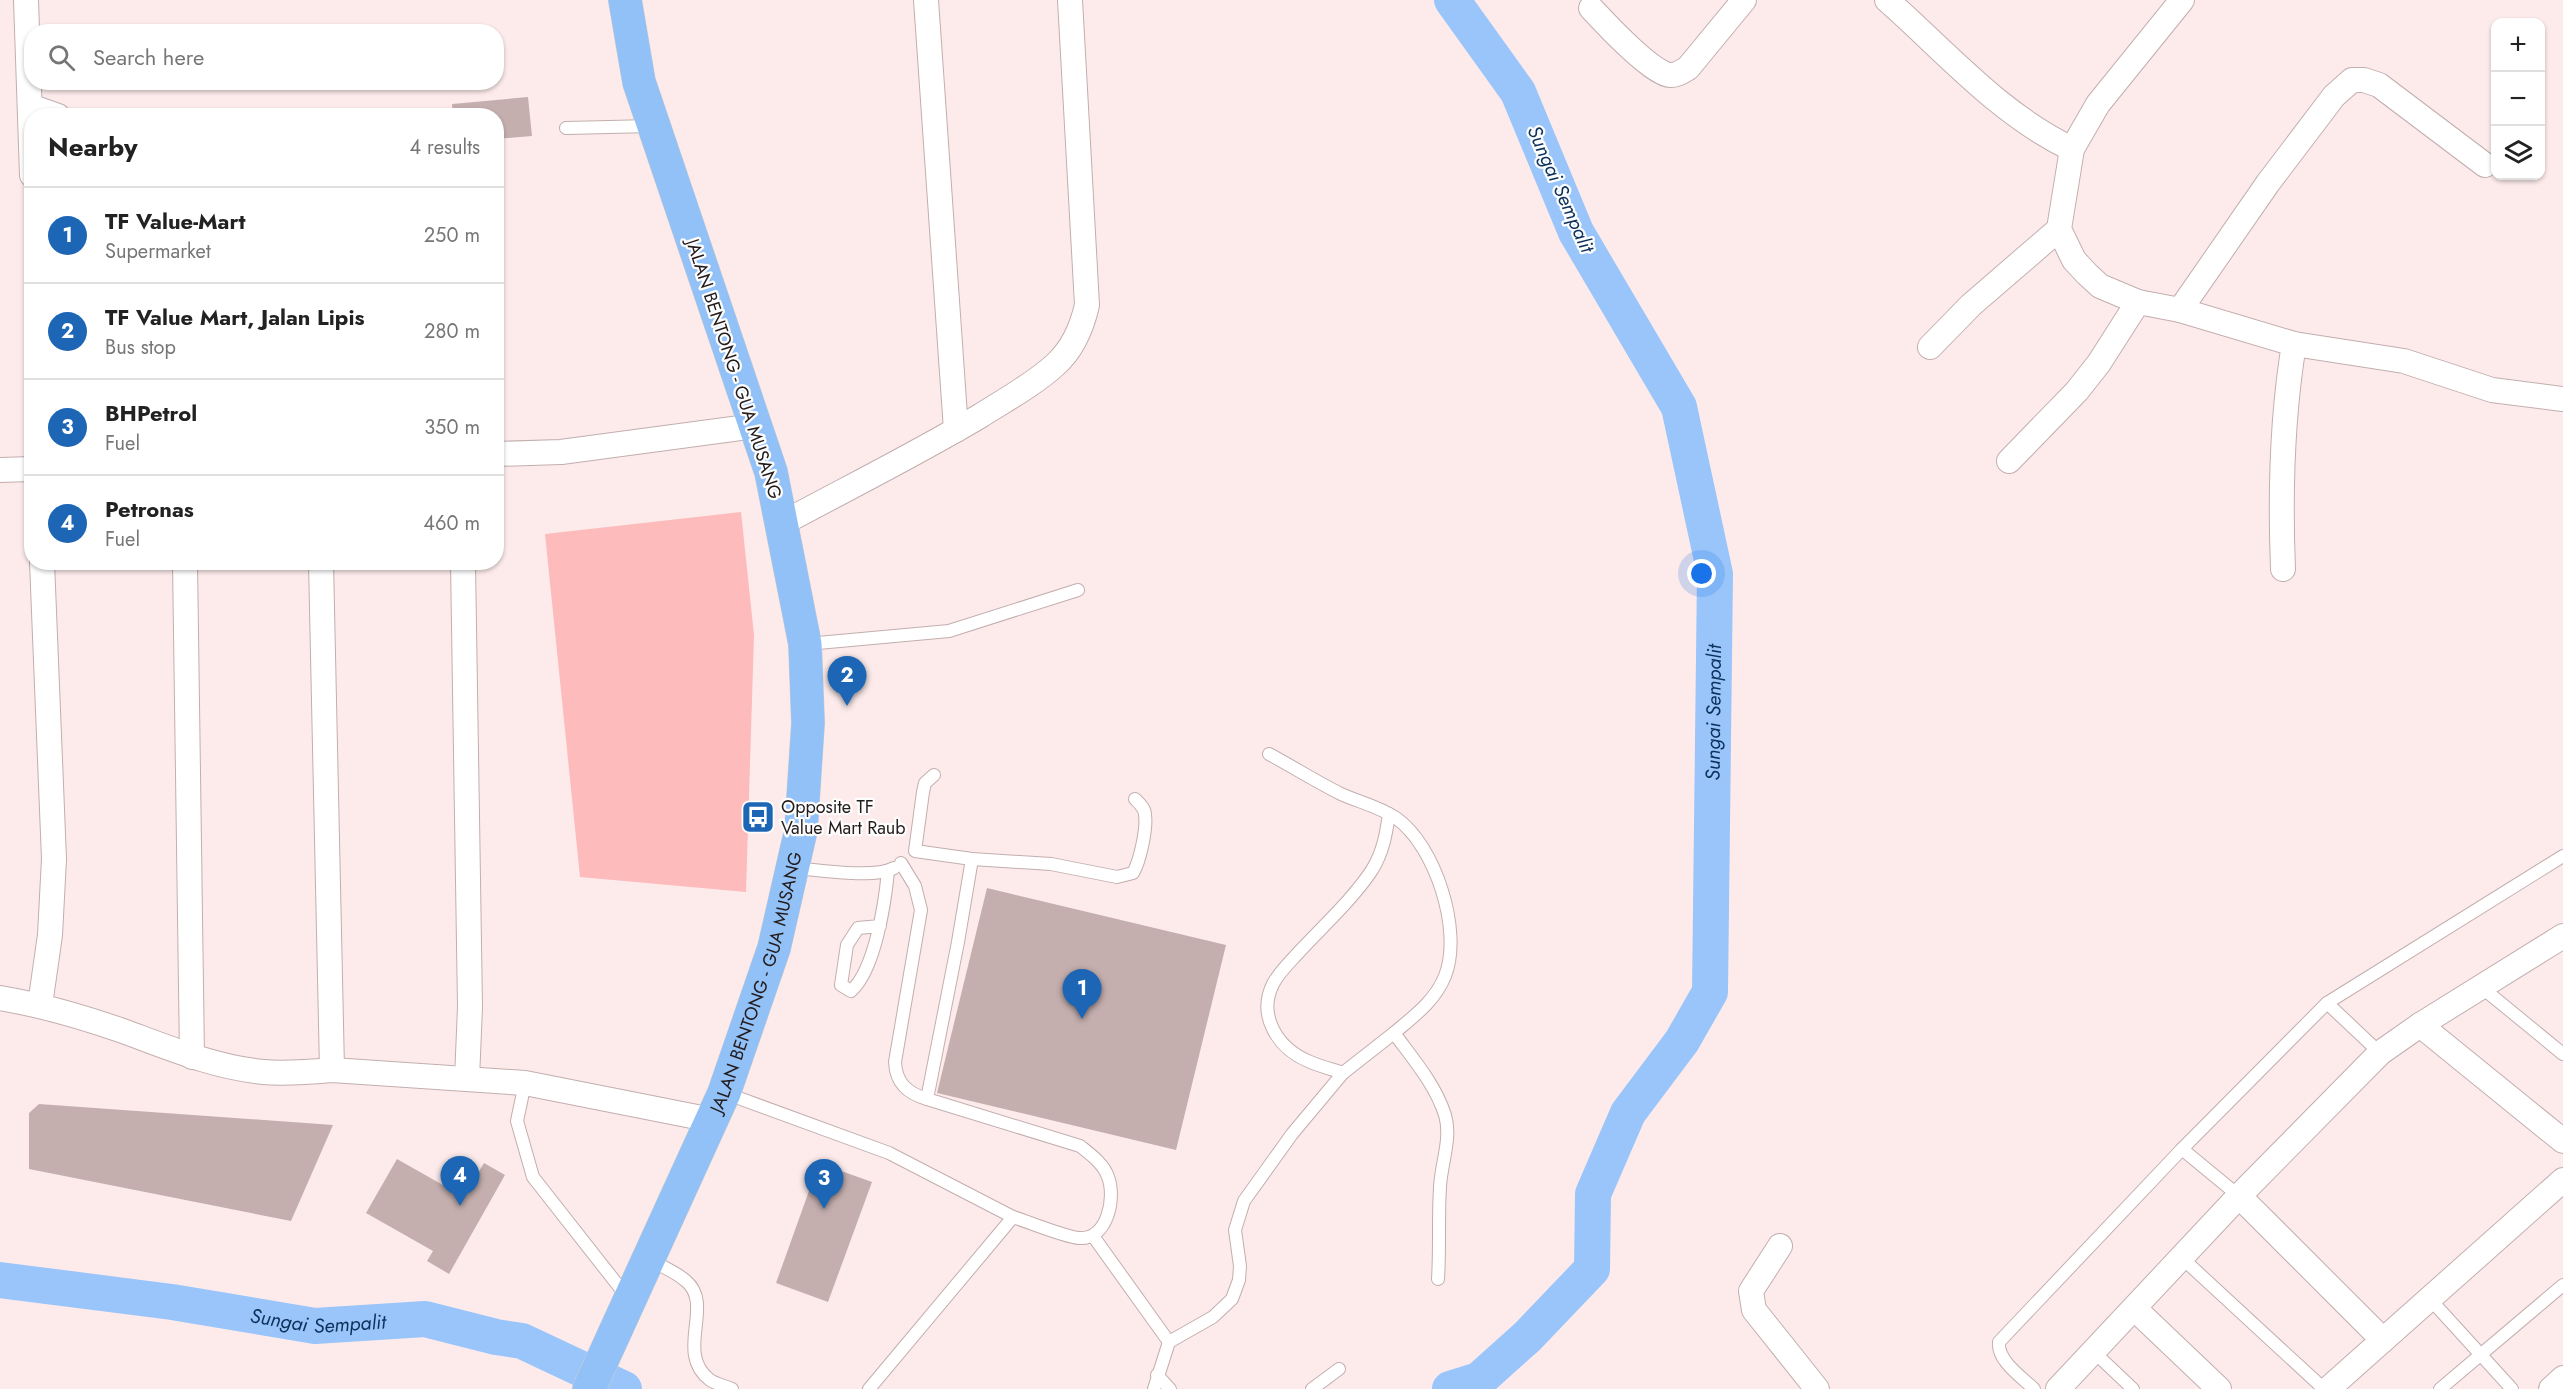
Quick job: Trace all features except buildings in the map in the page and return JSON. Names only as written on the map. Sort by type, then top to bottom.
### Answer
[{"type":"main road","name":"JALAN BENTONG - GUA MUSANG","points":[[589,1389],[718,1106],[774,948],[801,830],[808,723],[805,644],[783,523],[771,472],[639,82],[625,0]]},
{"type":"street","points":[[26,0],[27,24]]},
{"type":"street","points":[[926,0],[956,430]]},
{"type":"street","points":[[783,523],[956,430],[1014,395],[1056,364],[1075,340],[1087,305],[1070,0]]},
{"type":"street","points":[[1591,8],[1612,31],[1659,72],[1669,76],[1688,68],[1744,0]]},
{"type":"street","points":[[1887,0],[1991,95],[2043,135],[2072,149]]},
{"type":"street","points":[[2182,0],[2098,104],[2072,149],[2059,229],[2074,260],[2087,274],[2100,286],[2138,303],[2180,310],[2294,344],[2404,361],[2492,390],[2563,399]]},
{"type":"street","points":[[2180,310],[2268,183],[2334,96],[2352,80],[2364,80],[2379,86],[2485,165]]},
{"type":"street","points":[[29,90],[30,106],[36,108]]},
{"type":"street","points":[[1930,347],[1971,305],[2059,229]]},
{"type":"street","points":[[2009,461],[2078,391],[2138,303]]},
{"type":"street","points":[[2283,569],[2281,517],[2289,374],[2294,344]]},
{"type":"street","points":[[504,454],[561,452],[755,426]]},
{"type":"street","points":[[0,470],[24,468]]},
{"type":"street","points":[[40,1005],[50,934],[54,859],[42,570]]},
{"type":"street","points":[[185,570],[192,1057]]},
{"type":"street","points":[[321,570],[332,1070]]},
{"type":"street","points":[[463,570],[470,1007],[467,1079]]},
{"type":"street","points":[[2058,1389],[2239,1196],[2380,1053],[2420,1024],[2480,986],[2560,943]]},
{"type":"street","points":[[0,998],[40,1005],[113,1028],[192,1057],[263,1072],[332,1070],[525,1083],[718,1106]]},
{"type":"street","points":[[2420,1024],[2563,1141]]},
{"type":"street","points":[[2328,1389],[2563,1179]]},
{"type":"street","points":[[2239,1196],[2383,1340]]},
{"type":"street","points":[[1780,1246],[1751,1291],[1754,1310],[1817,1389]]},
{"type":"street","points":[[2135,1309],[2219,1389]]},
{"type":"street","points":[[2551,1389],[2563,1378]]},
{"type":"lane","points":[[566,128],[654,126]]},
{"type":"lane","points":[[805,644],[949,631],[1078,590]]},
{"type":"lane","points":[[1154,1389],[1169,1342],[1213,1317],[1232,1299],[1239,1280],[1240,1266],[1235,1230],[1245,1201],[1292,1134],[1342,1073],[1394,1034],[1428,1004],[1445,976],[1451,951],[1451,923],[1441,890],[1425,852],[1414,836],[1389,814],[1340,793],[1269,754]]},
{"type":"lane","points":[[791,868],[866,872],[888,871],[901,863],[915,851],[923,792],[926,783],[934,775]]},
{"type":"lane","points":[[915,851],[972,859],[1051,864],[1124,877],[1132,873],[1137,865],[1142,843],[1145,815],[1135,798]]},
{"type":"lane","points":[[1342,1073],[1307,1061],[1285,1048],[1273,1032],[1266,1012],[1273,985],[1286,967],[1355,893],[1372,869],[1383,849],[1389,814]]},
{"type":"lane","points":[[2034,1389],[2001,1355],[1999,1348],[2003,1336],[2326,1003],[2563,856]]},
{"type":"lane","points":[[927,1099],[972,859]]},
{"type":"lane","points":[[718,1106],[889,1153],[1013,1216],[1079,1238],[1093,1236],[1107,1221],[1112,1194],[1108,1176],[1080,1146],[927,1099],[906,1089],[898,1081],[895,1074],[895,1062],[921,910],[915,886],[901,863]]},
{"type":"lane","points":[[880,926],[858,928],[847,945],[840,985],[851,991],[861,983],[880,926],[888,871]]},
{"type":"lane","points":[[2480,986],[2563,1054]]},
{"type":"lane","points":[[2326,1003],[2380,1053]]},
{"type":"lane","points":[[1394,1034],[1426,1076],[1446,1118],[1446,1141],[1440,1187],[1438,1279]]},
{"type":"lane","points":[[525,1083],[517,1121],[533,1177],[630,1301]]},
{"type":"lane","points":[[2182,1149],[2239,1196]]},
{"type":"lane","points":[[869,1389],[1013,1216]]},
{"type":"lane","points":[[1093,1236],[1169,1342]]},
{"type":"lane","points":[[2182,1258],[2324,1389]]},
{"type":"lane","points":[[649,1259],[688,1281],[697,1301],[693,1345],[697,1361],[710,1379],[732,1389]]},
{"type":"lane","points":[[2440,1389],[2563,1285]]},
{"type":"lane","points":[[2430,1299],[2512,1389]]},
{"type":"lane","points":[[2094,1352],[2133,1389]]},
{"type":"lane","points":[[1312,1389],[1339,1369]]},
{"type":"lane","points":[[1157,1375],[1170,1389]]},
{"type":"shaded area","points":[[741,512],[754,635],[746,892],[580,877],[545,534]]},
{"type":"waterway","name":"Sungai Sempalit","points":[[1450,1389],[1479,1380],[1527,1337],[1592,1269],[1593,1194],[1628,1113],[1682,1041],[1710,992],[1715,574],[1679,407],[1576,232],[1518,92],[1452,0]]},
{"type":"waterway","name":"Sungai Sempalit","points":[[0,1280],[172,1302],[315,1326],[425,1319],[496,1337],[522,1341],[624,1389]]},
{"type":"place","name":"TF Value Mart, Jalan Lipis","points":[[847,706]]},
{"type":"place","name":"Opposite TF Value Mart Raub","points":[[758,817]]},
{"type":"place","name":"TF Value-Mart","points":[[1082,1019]]},
{"type":"place","name":"Petronas","points":[[460,1206]]},
{"type":"place","name":"BHPetrol","points":[[824,1209]]}]
